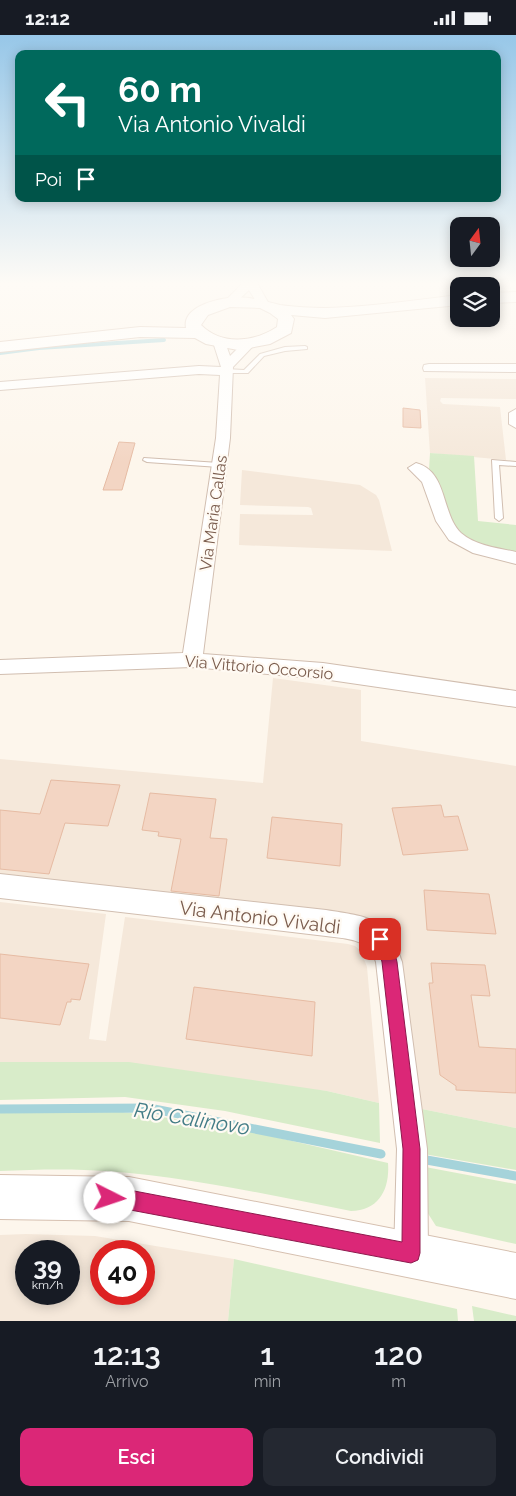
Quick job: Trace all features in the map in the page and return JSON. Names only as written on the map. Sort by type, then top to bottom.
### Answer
[{"type":"main road","points":[[0,347],[37,343]]},
{"type":"main road","points":[[234,343],[252,343]]},
{"type":"main road","points":[[0,1197],[129,1199],[411,1253],[516,1276]]},
{"type":"street","name":"Via Maria Callas","points":[[192,659],[219,465],[226,368],[219,343]]},
{"type":"street","points":[[1,388],[226,368],[249,344]]},
{"type":"street","points":[[429,368],[516,368]]},
{"type":"street","points":[[516,413],[516,424]]},
{"type":"street","points":[[416,468],[425,473],[431,481],[449,529],[456,537],[483,550],[516,558]]},
{"type":"street","name":"Via Vittorio Occorsio","points":[[0,667],[192,659],[323,671],[516,699]]},
{"type":"street","name":"Via Antonio Vivaldi","points":[[0,887],[326,923],[369,932],[380,939],[386,947],[390,962],[412,1149],[411,1253]]},
{"type":"lane","points":[[226,368],[246,371],[251,369],[262,355],[285,349],[305,348]]},
{"type":"lane","points":[[147,460],[219,465]]},
{"type":"lane","points":[[499,518],[495,462],[516,463]]},
{"type":"shaded area","points":[[425,378],[516,379],[516,399],[441,398],[440,401],[443,404],[500,407],[506,460],[430,453]]},
{"type":"shaded area","points":[[242,470],[360,485],[376,495],[379,500],[392,551],[239,545],[240,514],[313,515],[311,508],[308,507],[240,505]]},
{"type":"shaded area","points":[[273,678],[361,690],[361,741],[516,766],[516,1128],[412,1107],[392,920],[0,876],[0,759],[263,783]]},
{"type":"shaded area","points":[[0,902],[106,914],[89,1039],[106,1041],[125,917],[355,946],[361,951],[367,967],[379,1103],[327,1091],[0,1062]]},
{"type":"shaded area","points":[[0,1235],[95,1236],[119,1240],[90,1240],[90,1305],[155,1305],[155,1246],[234,1259],[228,1321],[0,1321]]},
{"type":"green space","points":[[430,453],[474,456],[478,521],[516,525],[516,554],[487,547],[462,537],[451,519],[435,477],[429,470]]},
{"type":"green space","points":[[0,1062],[129,1062],[327,1091],[379,1103],[380,1143],[225,1111],[125,1097],[0,1100]]},
{"type":"green space","points":[[412,1107],[516,1128],[516,1170],[418,1153]]},
{"type":"green space","points":[[122,1112],[223,1125],[388,1163],[385,1190],[376,1203],[361,1210],[351,1211],[218,1185],[151,1175],[84,1170],[0,1171],[0,1113]]},
{"type":"green space","points":[[420,1166],[516,1184],[516,1244],[436,1226],[427,1212]]},
{"type":"green space","points":[[234,1259],[457,1309],[458,1321],[228,1321]]},
{"type":"green space","points":[[472,1306],[516,1316],[516,1321],[474,1321]]},
{"type":"building","points":[[403,408],[420,410],[421,428],[403,427]]},
{"type":"building","points":[[119,442],[135,443],[122,490],[103,490]]},
{"type":"building","points":[[51,780],[120,785],[108,826],[65,823],[49,874],[0,869],[0,810],[40,814]]},
{"type":"building","points":[[150,793],[216,799],[210,838],[227,839],[219,896],[171,891],[181,839],[158,836],[159,832],[142,830]]},
{"type":"building","points":[[441,805],[444,817],[458,816],[468,850],[403,855],[392,808]]},
{"type":"building","points":[[272,817],[342,824],[340,866],[267,858]]},
{"type":"building","points":[[424,890],[489,894],[496,934],[427,930]]},
{"type":"building","points":[[0,954],[89,964],[80,1000],[71,999],[71,1002],[67,1002],[60,1025],[0,1018]]},
{"type":"building","points":[[431,963],[485,965],[490,996],[471,995],[479,1047],[516,1049],[516,1093],[456,1090],[456,1086],[440,1075],[429,983],[433,983]]},
{"type":"building","points":[[194,987],[315,1002],[312,1056],[186,1039]]},
{"type":"waterway","points":[[0,353],[39,348],[117,343]]},
{"type":"waterway","name":"Rio Calinovo","points":[[0,1109],[149,1108],[381,1154]]},
{"type":"waterway","name":"Rio Calinovo","points":[[421,1159],[516,1176]]},
{"type":"route","points":[[110,1198],[129,1199],[411,1253],[412,1149],[390,962],[386,947],[380,939]]}]
